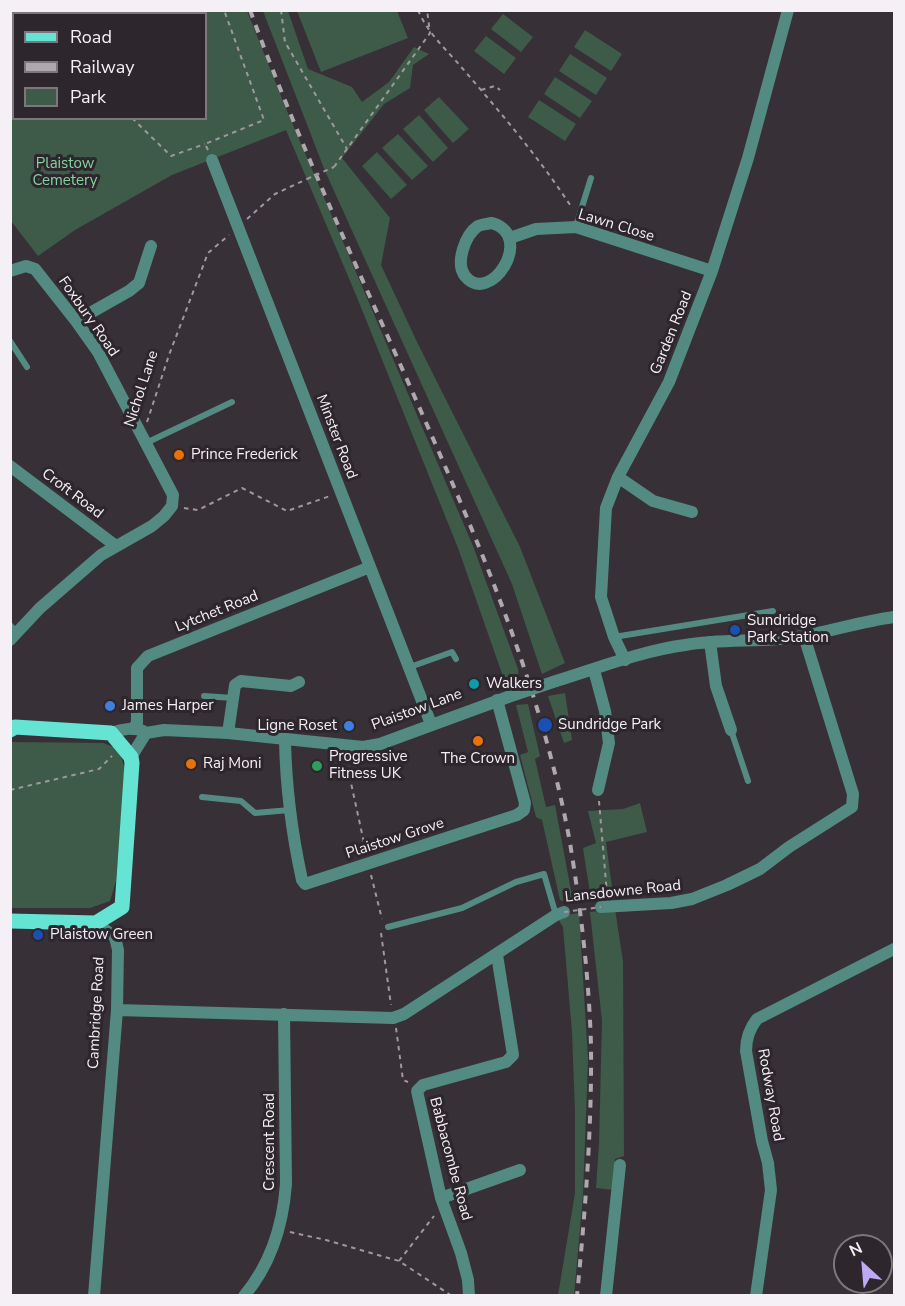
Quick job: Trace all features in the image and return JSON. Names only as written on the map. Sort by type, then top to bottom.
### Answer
[{"type":"main road","name":"Plaistow Lane","points":[[12,726],[111,733]]},
{"type":"main road","points":[[10,921],[96,923],[122,907],[124,902],[127,752],[111,733]]},
{"type":"street","name":"Garden Road","points":[[625,660],[614,637],[601,597],[606,508],[618,477],[669,382],[712,271],[748,158],[788,10]]},
{"type":"street","name":"Minster Road","points":[[212,160],[431,724]]},
{"type":"street","name":"Lawn Close","points":[[510,238],[577,222],[712,271]]},
{"type":"street","points":[[492,223],[499,225],[505,229],[510,238],[511,249],[496,278],[490,282],[476,283],[464,275],[461,269],[461,255],[478,226],[492,223]]},
{"type":"street","points":[[76,321],[139,283],[150,246]]},
{"type":"street","name":"Foxbury Road","points":[[10,271],[26,266],[35,268],[98,352],[143,441]]},
{"type":"street","name":"Nichol Lane","points":[[143,441],[173,495],[172,506]]},
{"type":"street","name":"Croft Road","points":[[10,466],[116,546]]},
{"type":"street","points":[[618,477],[652,501],[692,512]]},
{"type":"street","points":[[12,633],[101,555],[153,526],[172,506]]},
{"type":"street","name":"Lytchet Road","points":[[133,729],[137,723],[137,668],[148,656],[370,567]]},
{"type":"street","name":"Plaistow Lane","points":[[111,733],[133,729],[146,733],[164,730],[363,747],[380,744],[503,698],[663,649],[710,642],[804,636],[894,617]]},
{"type":"street","name":"Lansdowne Road","points":[[605,907],[671,903],[692,899],[727,885],[760,868],[852,807],[853,794],[804,636]]},
{"type":"street","points":[[710,642],[716,686],[731,730]]},
{"type":"street","points":[[594,670],[605,711],[609,743],[598,790]]},
{"type":"street","points":[[228,734],[235,685],[241,681],[291,686],[299,682]]},
{"type":"street","name":"Plaistow Grove","points":[[285,741],[290,810],[302,880],[305,884],[524,810],[525,803],[503,698]]},
{"type":"street","points":[[127,752],[146,733]]},
{"type":"street","name":"Lansdowne Road","points":[[117,1010],[393,1018],[404,1014],[560,914]]},
{"type":"street","name":"Cambridge Road","points":[[94,1296],[117,1010],[118,950],[115,937],[96,923]]},
{"type":"street","name":"Rodway Road","points":[[756,1296],[771,1190],[768,1163],[746,1052],[746,1040],[750,1028],[758,1018],[894,949]]},
{"type":"street","name":"Babbacombe Road","points":[[469,1296],[468,1280],[461,1252],[441,1198],[417,1093],[418,1088],[423,1085],[506,1062],[513,1055],[497,955]]},
{"type":"street","name":"Crescent Road","points":[[244,1296],[269,1258],[285,1203],[284,1014]]},
{"type":"street","points":[[606,1296],[620,1165]]},
{"type":"street","points":[[441,1198],[519,1170]]},
{"type":"lane","points":[[577,222],[591,178]]},
{"type":"lane","points":[[10,341],[27,367]]},
{"type":"lane","points":[[143,441],[232,402]]},
{"type":"lane","points":[[614,637],[773,611]]},
{"type":"lane","points":[[410,667],[452,652],[456,659]]},
{"type":"lane","points":[[204,696],[234,699]]},
{"type":"lane","points":[[731,730],[747,781]]},
{"type":"lane","points":[[202,797],[241,801],[255,813],[290,810]]},
{"type":"lane","points":[[386,927],[462,908],[516,882],[544,874],[560,914]]},
{"type":"path","points":[[134,120],[171,156],[264,120],[224,10]]},
{"type":"path","points":[[281,10],[285,42],[347,149],[430,33],[427,10]]},
{"type":"path","points":[[418,10],[430,33],[481,90],[558,186],[577,222]]},
{"type":"path","points":[[481,90],[495,86],[500,90]]},
{"type":"path","points":[[205,144],[212,160]]},
{"type":"path","name":"Nichol Lane","points":[[143,441],[169,355],[208,254],[275,194],[334,167],[347,149]]},
{"type":"path","points":[[172,506],[198,510],[242,488],[287,512],[341,492]]},
{"type":"path","points":[[347,746],[351,783],[382,920]]},
{"type":"path","points":[[10,790],[99,769],[127,752]]},
{"type":"path","points":[[598,790],[605,907]]},
{"type":"path","name":"Lansdowne Road","points":[[560,914],[605,907]]},
{"type":"path","points":[[386,927],[381,929],[403,1080],[418,1088]]},
{"type":"path","points":[[399,1261],[435,1215],[446,1211]]},
{"type":"path","points":[[278,1230],[326,1240],[399,1261],[452,1296]]},
{"type":"green space","name":"Plaistow Cemetery","points":[[11,11],[247,11],[287,111],[473,546],[518,669],[519,681],[506,685],[458,548],[356,295],[286,130],[172,175],[75,230],[38,256],[11,221]]},
{"type":"green space","points":[[263,11],[288,11],[308,69],[352,87],[362,102],[389,82],[414,47],[429,54],[413,65],[410,88],[384,104],[342,158],[390,218],[381,265],[520,547],[565,663],[542,674],[512,584],[325,171]]},
{"type":"green space","points":[[297,11],[397,11],[408,38],[321,72]]},
{"type":"green space","points":[[503,14],[533,37],[521,52],[491,29]]},
{"type":"green space","points":[[585,30],[622,54],[611,71],[574,47]]},
{"type":"green space","points":[[486,36],[516,58],[504,74],[474,51]]},
{"type":"green space","points":[[570,54],[607,78],[596,95],[559,71]]},
{"type":"green space","points":[[555,77],[592,101],[580,118],[544,94]]},
{"type":"green space","points":[[439,97],[469,129],[453,143],[424,110]]},
{"type":"green space","points":[[539,100],[576,124],[565,141],[528,117]]},
{"type":"green space","points":[[419,115],[448,148],[433,162],[403,129]]},
{"type":"green space","points":[[398,134],[428,166],[412,180],[382,148]]},
{"type":"green space","points":[[377,152],[407,185],[391,199],[362,166]]},
{"type":"green space","points":[[565,693],[572,740],[564,743],[548,696]]},
{"type":"green space","points":[[528,704],[540,756],[535,759],[546,807],[555,805],[573,901],[560,900],[542,820],[536,817],[520,755],[528,752],[516,705]]},
{"type":"green space","name":"Plaistow Green","points":[[11,742],[103,743],[119,749],[125,770],[116,881],[110,901],[90,908],[11,908]]},
{"type":"green space","points":[[640,803],[647,832],[606,842],[613,895],[591,899],[583,848],[596,843],[588,811],[623,809]]},
{"type":"green space","points":[[615,909],[623,961],[624,1156],[615,1159],[613,1190],[596,1188],[602,1021],[590,912]]},
{"type":"green space","points":[[579,913],[588,1059],[583,1195],[574,1296],[558,1295],[575,1193],[575,1112],[572,1032],[563,927],[558,919]]},
{"type":"railway","points":[[250,10],[314,171],[474,533],[530,686],[559,790],[570,843],[581,919],[591,1045],[587,1170],[577,1296]]},
{"type":"place","name":"Prince Frederick","points":[[179,455]]},
{"type":"place","name":"Sundridge Park Station","points":[[735,630]]},
{"type":"place","name":"Walkers","points":[[474,684]]},
{"type":"place","name":"James Harper","points":[[110,706]]},
{"type":"place","name":"Sundridge Park","points":[[545,725]]},
{"type":"place","name":"Ligne Roset","points":[[349,726]]},
{"type":"place","name":"The Crown","points":[[478,741]]},
{"type":"place","name":"Raj Moni","points":[[191,764]]},
{"type":"place","name":"Progressive Fitness UK","points":[[317,766]]},
{"type":"place","name":"Plaistow Green","points":[[38,935]]}]
